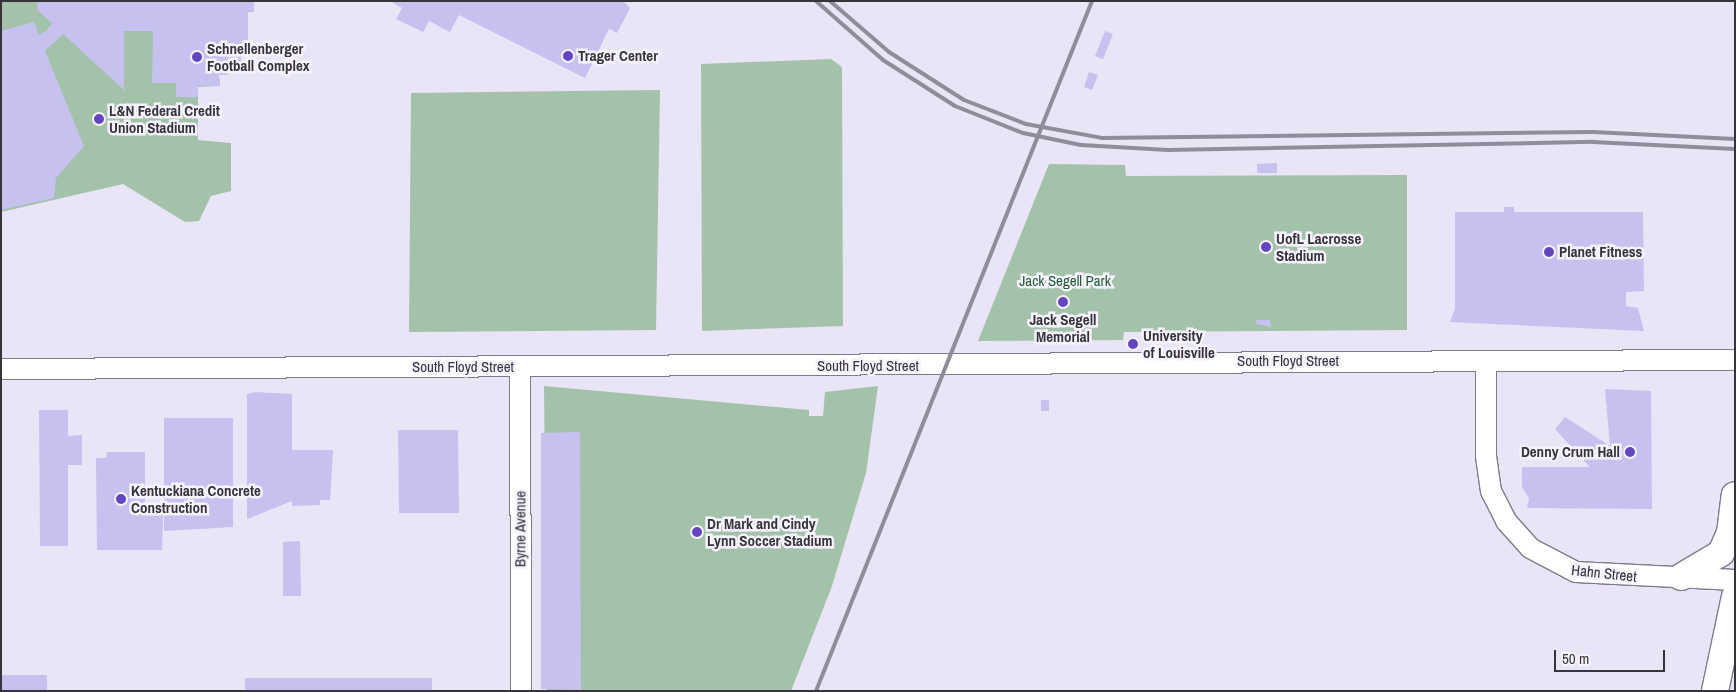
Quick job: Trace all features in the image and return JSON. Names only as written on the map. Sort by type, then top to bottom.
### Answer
[{"type":"main road","points":[[1680,577],[1721,553],[1730,533],[1735,496]]},
{"type":"main road","points":[[1715,691],[1735,596]]},
{"type":"main road","points":[[1730,691],[1735,668]]},
{"type":"street","name":"South Floyd Street","points":[[1,369],[1735,360]]},
{"type":"street","name":"Hahn Street","points":[[1486,361],[1487,474],[1498,506],[1517,536],[1544,559],[1576,572],[1735,580]]},
{"type":"street","name":"Byrne Avenue","points":[[520,367],[521,691]]},
{"type":"green space","name":"L&N Federal Credit Union Stadium","points":[[1,1],[254,1],[254,12],[248,12],[248,48],[241,49],[241,66],[228,66],[228,75],[219,75],[220,86],[198,87],[198,140],[231,143],[231,191],[211,196],[199,221],[185,222],[123,184],[1,212]]},
{"type":"green space","points":[[831,59],[842,67],[843,326],[702,331],[701,64]]},
{"type":"green space","points":[[660,90],[656,330],[409,332],[411,93]]},
{"type":"green space","name":"UofL Lacrosse Stadium","points":[[1049,164],[1125,165],[1126,176],[1407,175],[1407,330],[1124,332],[1123,340],[978,341]]},
{"type":"green space","name":"Dr Mark and Cindy Lynn Soccer Stadium","points":[[544,386],[809,410],[809,416],[823,416],[825,392],[878,386],[866,473],[832,586],[791,691],[547,691]]},
{"type":"building","points":[[38,1],[254,1],[254,12],[248,11],[248,48],[241,48],[241,66],[228,66],[228,75],[219,75],[220,86],[198,86],[198,97],[176,97],[176,83],[152,83],[153,31],[124,31],[124,90],[63,34],[45,51],[84,146],[56,178],[54,198],[1,210],[1,31],[34,22],[39,35],[47,30],[52,23],[37,10]]},
{"type":"building","name":"Trager Center","points":[[390,1],[623,1],[630,8],[617,33],[609,29],[585,78],[459,15],[450,32],[429,21],[423,32],[396,19],[402,8]]},
{"type":"building","points":[[1105,31],[1113,34],[1103,59],[1095,56]]},
{"type":"building","points":[[1089,72],[1098,75],[1092,90],[1084,87]]},
{"type":"building","points":[[1277,163],[1277,173],[1257,173],[1257,164]]},
{"type":"building","name":"Planet Fitness","points":[[1504,207],[1514,207],[1514,212],[1643,212],[1644,291],[1626,292],[1626,306],[1638,308],[1644,331],[1450,322],[1455,309],[1455,212],[1504,212]]},
{"type":"building","points":[[1256,320],[1270,320],[1271,327],[1256,324]]},
{"type":"building","name":"Denny Crum Hall","points":[[1605,389],[1651,391],[1652,509],[1527,508],[1529,498],[1522,487],[1522,467],[1590,467],[1555,429],[1565,417],[1610,446]]},
{"type":"building","points":[[255,392],[292,394],[292,450],[333,450],[330,500],[320,500],[320,505],[292,506],[292,501],[247,519],[247,394]]},
{"type":"building","points":[[1041,400],[1049,400],[1049,411],[1041,411]]},
{"type":"building","points":[[39,410],[68,410],[68,436],[82,435],[82,465],[68,465],[68,546],[40,546]]},
{"type":"building","points":[[164,418],[233,418],[233,527],[164,531]]},
{"type":"building","points":[[398,430],[458,430],[459,513],[399,513]]},
{"type":"building","points":[[580,432],[581,690],[541,689],[541,433]]},
{"type":"building","name":"Kentuckiana Concrete Construction","points":[[107,452],[145,452],[145,515],[163,515],[162,550],[97,550],[96,458],[106,458]]},
{"type":"building","points":[[300,541],[301,596],[283,596],[283,542]]},
{"type":"building","points":[[1,675],[47,675],[47,691],[1,691]]},
{"type":"building","points":[[245,678],[432,678],[432,691],[245,691]]},
{"type":"railway","points":[[816,1],[883,60],[955,106],[1023,133],[1081,145],[1168,150],[1593,142],[1735,149]]},
{"type":"railway","points":[[830,1],[889,52],[964,100],[1026,124],[1102,138],[1593,132],[1735,139]]},
{"type":"railway","points":[[816,691],[1092,1]]},
{"type":"place","name":"Trager Center","points":[[568,56]]},
{"type":"place","name":"Schnellenberger Football Complex","points":[[197,57]]},
{"type":"place","name":"L&N Federal Credit Union Stadium","points":[[99,119]]},
{"type":"place","name":"UofL Lacrosse Stadium","points":[[1266,247]]},
{"type":"place","name":"Planet Fitness","points":[[1549,252]]},
{"type":"place","name":"Jack Segell Memorial","points":[[1063,302]]},
{"type":"place","name":"University of Louisville","points":[[1133,344]]},
{"type":"place","name":"Denny Crum Hall","points":[[1630,452]]},
{"type":"place","name":"Kentuckiana Concrete Construction","points":[[121,499]]},
{"type":"place","name":"Dr Mark and Cindy Lynn Soccer Stadium","points":[[697,532]]},
{"type":"park label","name":"Jack Segell Park","points":[[1065,281]]}]
